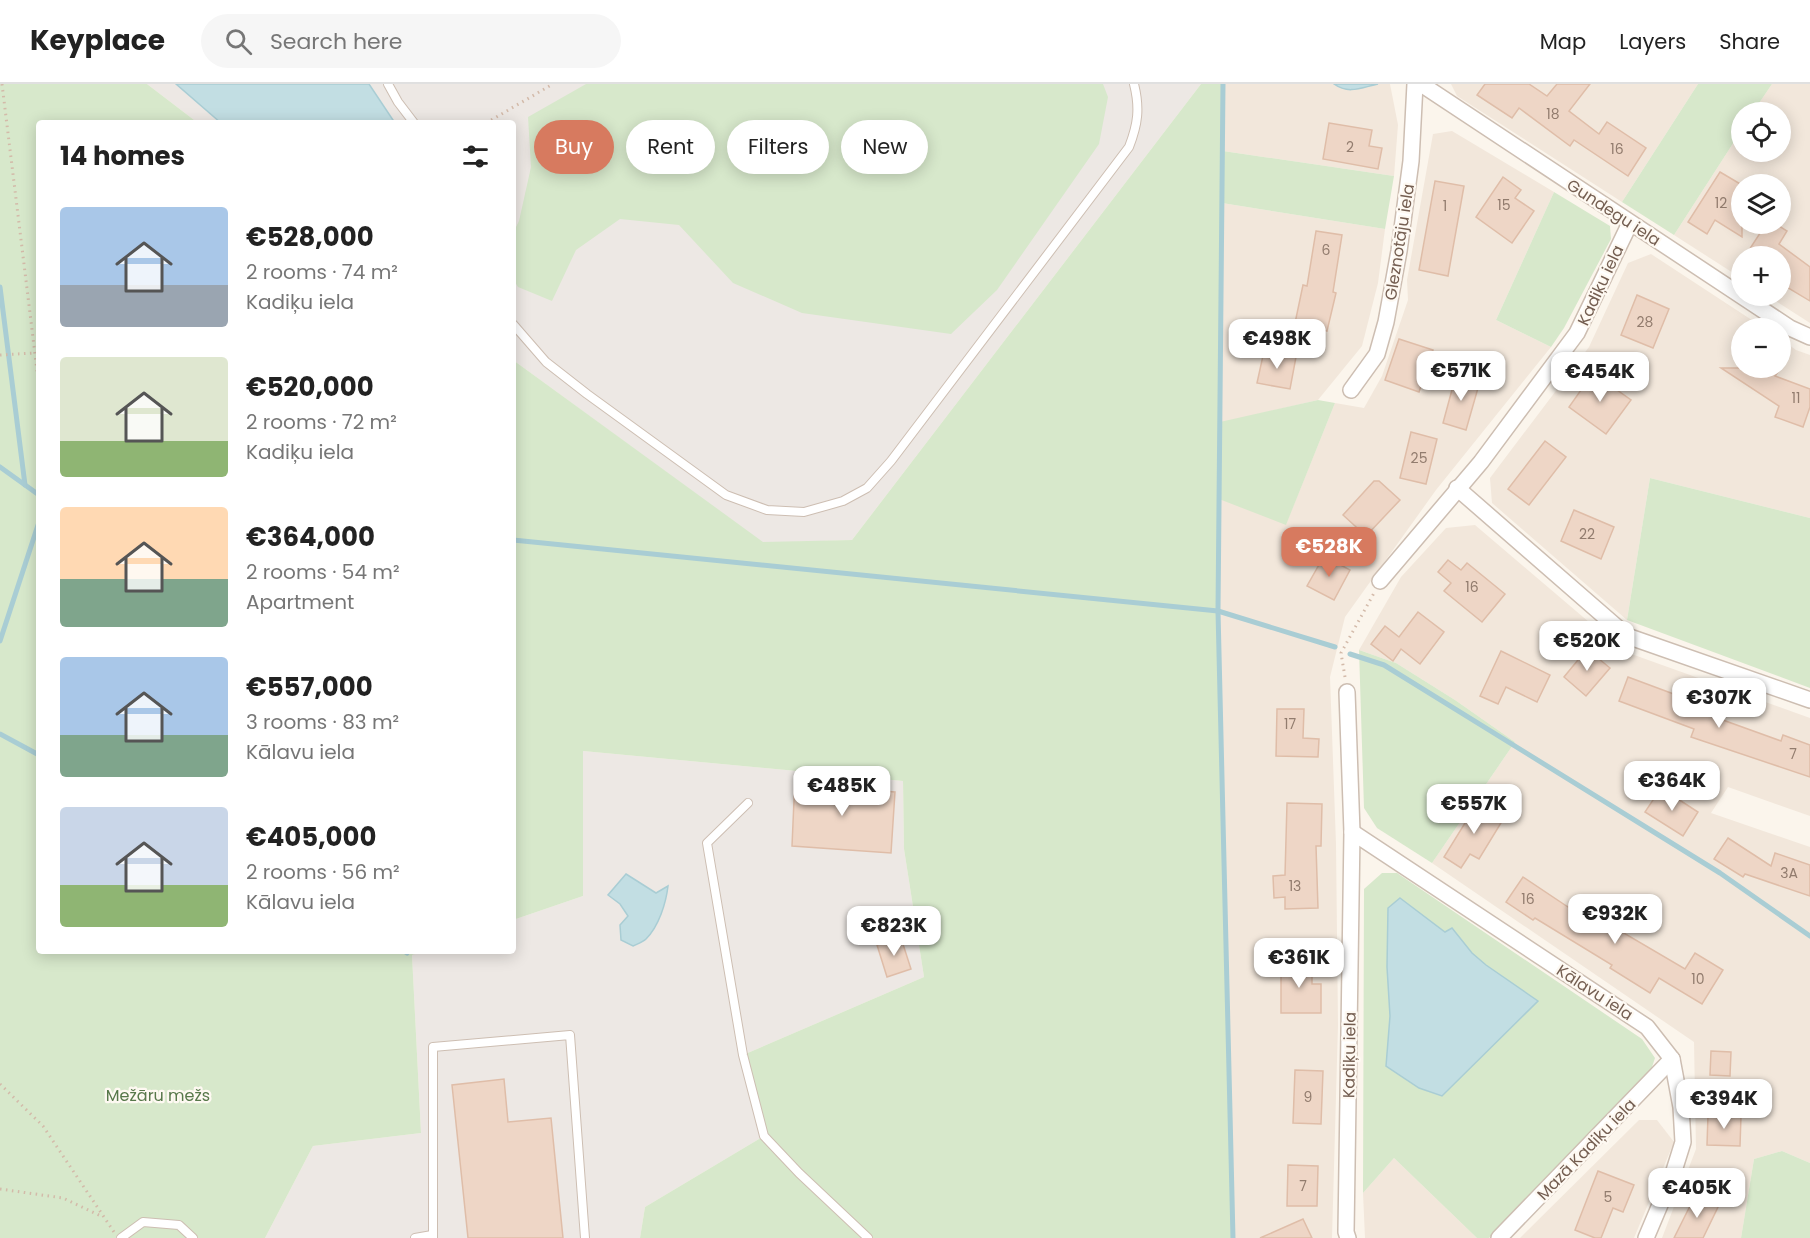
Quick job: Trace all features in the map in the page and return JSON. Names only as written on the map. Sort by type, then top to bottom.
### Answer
[{"type":"street","name":"Gleznotāju iela","points":[[1351,390],[1377,354],[1386,322],[1399,251],[1411,161],[1415,84]]},
{"type":"street","name":"Gundegu iela","points":[[1421,84],[1790,328],[1810,337]]},
{"type":"street","name":"Kadiķu iela","points":[[1380,581],[1481,462],[1577,333],[1630,223]]},
{"type":"street","points":[[1457,488],[1627,636],[1810,700]]},
{"type":"street","name":"Kadiķu iela","points":[[1347,692],[1352,832],[1346,1232],[1348,1238]]},
{"type":"street","name":"Kālavu iela","points":[[1352,832],[1647,1027],[1672,1059],[1682,1107],[1683,1142],[1673,1174],[1646,1238]]},
{"type":"street","name":"Mazā Kadiķu iela","points":[[1499,1238],[1672,1059]]},
{"type":"lane","points":[[388,84],[412,120]]},
{"type":"lane","points":[[516,327],[546,362],[726,495],[767,510],[804,512],[843,501],[867,488],[891,460],[1129,147],[1137,128],[1138,100],[1134,84]]},
{"type":"lane","points":[[748,804],[707,843],[743,1055],[764,1136],[799,1173],[868,1238]]},
{"type":"lane","points":[[415,1238],[432,1237],[433,1047],[570,1035],[585,1238]]},
{"type":"lane","points":[[120,1238],[143,1222],[179,1225],[193,1238]]},
{"type":"path","points":[[2,84],[36,362]]},
{"type":"path","points":[[491,120],[554,84]]},
{"type":"path","points":[[2,355],[35,353]]},
{"type":"path","points":[[1347,692],[1341,653],[1380,581]]},
{"type":"path","points":[[0,1084],[43,1126],[120,1238]]},
{"type":"path","points":[[0,1189],[63,1198],[105,1218]]},
{"type":"shaded area","points":[[147,84],[1201,84],[852,540],[763,543],[516,362],[516,120],[194,120]]},
{"type":"shaded area","points":[[1223,84],[1390,84],[1398,125],[1394,176],[1223,151]]},
{"type":"shaded area","points":[[1451,84],[1698,84],[1622,202],[1457,96]]},
{"type":"shaded area","points":[[1772,84],[1810,84],[1810,323],[1784,306],[1791,306],[1791,246],[1731,246],[1731,272],[1674,235],[1731,147],[1731,162],[1791,162],[1791,102],[1760,102]]},
{"type":"shaded area","points":[[1452,131],[1554,192],[1496,320],[1551,347],[1436,490],[1345,617],[1330,677],[1336,844],[1338,1025],[1332,1238],[1233,1238],[1218,611],[1219,498],[1286,524],[1335,403],[1364,408],[1382,376],[1408,300],[1407,280],[1433,134]]},
{"type":"shaded area","points":[[1222,203],[1385,229],[1378,283],[1362,346],[1318,400],[1220,423]]},
{"type":"shaded area","points":[[1651,254],[1749,318],[1731,318],[1731,378],[1791,378],[1791,346],[1810,355],[1810,518],[1650,478],[1627,620],[1492,503],[1490,478],[1589,347],[1628,263]]},
{"type":"shaded area","points":[[1475,525],[1623,651],[1810,718],[1810,816],[1728,787],[1711,813],[1810,847],[1810,1163],[1782,1151],[1754,1159],[1741,1238],[1662,1238],[1696,1149],[1694,1042],[1432,863],[1515,742],[1455,700],[1396,663],[1359,650],[1401,577],[1446,528]]},
{"type":"shaded area","points":[[583,751],[903,781],[904,849],[924,977],[743,1055],[764,1136],[645,1207],[640,1238],[265,1238],[313,1146],[421,1133],[412,955],[516,954],[516,919],[583,896]]},
{"type":"shaded area","points":[[1639,1120],[1657,1120],[1674,1142],[1634,1238],[1520,1238]]},
{"type":"shaded area","points":[[1394,1158],[1477,1238],[1365,1238],[1363,1193]]},
{"type":"green space","name":"Mežāru mežs","points":[[0,84],[147,84],[194,120],[36,120],[36,954],[415,954],[412,955],[421,1133],[313,1146],[265,1238],[0,1238]]},
{"type":"green space","points":[[586,84],[1103,84],[1108,97],[1099,144],[997,290],[951,334],[802,313],[733,283],[679,225],[620,219],[576,250],[552,301],[518,287],[516,284],[516,227],[531,167],[528,117]]},
{"type":"green space","points":[[1201,84],[1223,84],[1223,151],[1394,176],[1385,229],[1222,203],[1220,422],[1318,400],[1335,403],[1286,525],[1219,499],[1218,611],[1233,1238],[640,1238],[645,1207],[764,1136],[743,1055],[924,977],[904,849],[903,781],[583,751],[583,896],[516,919],[516,362],[763,542],[852,540]]},
{"type":"green space","points":[[1698,84],[1772,84],[1760,102],[1731,102],[1731,147],[1674,235],[1622,202]]},
{"type":"green space","points":[[1554,192],[1610,226],[1611,239],[1564,328],[1551,347],[1496,320]]},
{"type":"green space","points":[[1650,478],[1810,518],[1810,688],[1627,620]]},
{"type":"green space","points":[[1359,650],[1396,663],[1455,700],[1515,742],[1432,863],[1377,828],[1364,808]]},
{"type":"green space","points":[[1382,873],[1397,873],[1642,1039],[1655,1058],[1650,1073],[1489,1238],[1477,1238],[1394,1158],[1363,1193],[1364,889]]},
{"type":"green space","points":[[1782,1151],[1810,1163],[1810,1238],[1741,1238],[1754,1159]]},
{"type":"water","points":[[176,84],[369,84],[393,120],[218,120]]},
{"type":"water","points":[[1334,84],[1378,84],[1351,90]]},
{"type":"water","points":[[626,874],[656,893],[668,886],[664,907],[655,928],[645,940],[633,946],[621,940],[620,925],[628,916],[620,904],[608,895]]},
{"type":"water","points":[[1400,898],[1445,932],[1452,928],[1472,953],[1486,965],[1538,1001],[1442,1096],[1419,1088],[1386,1066],[1390,1016],[1387,967],[1388,908]]},
{"type":"building","points":[[1485,84],[1529,84],[1547,96],[1557,84],[1590,84],[1569,111],[1599,134],[1607,122],[1646,148],[1628,176],[1574,140],[1570,146],[1519,108],[1512,118],[1477,95]]},
{"type":"building","points":[[1329,123],[1372,130],[1369,146],[1382,148],[1378,169],[1323,159]]},
{"type":"building","points":[[1720,172],[1731,178],[1731,230],[1715,220],[1707,234],[1688,222]]},
{"type":"building","points":[[1503,177],[1521,190],[1515,198],[1534,211],[1512,243],[1476,217]]},
{"type":"building","points":[[1435,181],[1464,186],[1448,276],[1419,270]]},
{"type":"building","points":[[1316,231],[1342,235],[1333,292],[1336,293],[1327,331],[1295,323],[1303,285],[1307,286]]},
{"type":"building","points":[[1759,234],[1785,234],[1779,244],[1782,246],[1752,246]]},
{"type":"building","points":[[1791,253],[1810,267],[1810,301],[1791,290]]},
{"type":"building","points":[[1637,295],[1669,309],[1653,348],[1621,335]]},
{"type":"building","points":[[1399,339],[1433,350],[1419,392],[1385,380]]},
{"type":"building","points":[[1264,351],[1296,357],[1290,389],[1257,383]]},
{"type":"building","points":[[1721,368],[1731,368],[1731,375]]},
{"type":"building","points":[[1593,373],[1631,400],[1606,434],[1569,407]]},
{"type":"building","points":[[1456,375],[1480,381],[1466,430],[1443,423]]},
{"type":"building","points":[[1736,378],[1780,378],[1810,389],[1810,407],[1803,427],[1775,417],[1779,406]]},
{"type":"building","points":[[1411,432],[1437,439],[1426,484],[1400,478]]},
{"type":"building","points":[[1545,441],[1566,457],[1529,505],[1508,489]]},
{"type":"building","points":[[1374,481],[1379,481],[1400,500],[1366,536],[1343,515]]},
{"type":"building","points":[[1574,510],[1614,527],[1601,559],[1561,541]]},
{"type":"building","points":[[1324,556],[1350,570],[1334,600],[1307,586]]},
{"type":"building","points":[[1448,560],[1461,570],[1467,563],[1505,594],[1482,622],[1444,591],[1451,583],[1438,572]]},
{"type":"building","points":[[1418,612],[1444,632],[1420,664],[1401,649],[1393,661],[1371,644],[1385,626],[1399,637]]},
{"type":"building","points":[[1587,649],[1610,668],[1586,696],[1564,677]]},
{"type":"building","points":[[1501,651],[1550,675],[1537,702],[1506,687],[1498,704],[1480,696]]},
{"type":"building","points":[[1628,677],[1687,699],[1684,706],[1781,741],[1783,735],[1810,745],[1810,777],[1691,737],[1694,729],[1619,701]]},
{"type":"building","points":[[1277,709],[1304,709],[1303,738],[1319,739],[1318,757],[1276,756]]},
{"type":"building","points":[[795,777],[857,783],[856,789],[895,792],[891,853],[792,846]]},
{"type":"building","points":[[1661,788],[1698,812],[1683,836],[1645,812]]},
{"type":"building","points":[[1478,802],[1504,818],[1479,859],[1470,854],[1461,868],[1444,857]]},
{"type":"building","points":[[1287,803],[1322,804],[1321,846],[1316,846],[1318,908],[1285,909],[1285,897],[1274,898],[1273,876],[1285,875]]},
{"type":"building","points":[[1728,838],[1771,866],[1775,853],[1810,865],[1810,896],[1745,874],[1743,877],[1714,859]]},
{"type":"building","points":[[1523,877],[1568,907],[1571,902],[1685,969],[1695,953],[1723,970],[1702,1004],[1659,978],[1650,993],[1610,968],[1612,965],[1506,902]]},
{"type":"building","points":[[901,938],[911,969],[887,977],[877,945]]},
{"type":"building","points":[[1281,961],[1312,961],[1312,984],[1321,984],[1321,1013],[1281,1013]]},
{"type":"building","points":[[1711,1051],[1731,1052],[1730,1076],[1710,1075]]},
{"type":"building","points":[[1295,1070],[1323,1071],[1321,1124],[1293,1123]]},
{"type":"building","points":[[504,1079],[508,1122],[551,1118],[563,1238],[468,1238],[452,1085]]},
{"type":"building","points":[[1708,1115],[1741,1116],[1740,1146],[1707,1145]]},
{"type":"building","points":[[1288,1165],[1318,1166],[1317,1206],[1287,1206]]},
{"type":"building","points":[[1598,1171],[1634,1185],[1623,1212],[1613,1208],[1601,1238],[1595,1238],[1575,1230]]},
{"type":"building","points":[[1696,1194],[1719,1205],[1703,1238],[1674,1238]]},
{"type":"building","points":[[1303,1219],[1312,1238],[1260,1238]]},
{"type":"waterway","points":[[1223,84],[1218,611],[1233,1238]]},
{"type":"waterway","points":[[0,287],[25,485]]},
{"type":"waterway","points":[[0,467],[36,493]]},
{"type":"waterway","points":[[0,641],[36,531]]},
{"type":"waterway","points":[[516,540],[1218,611],[1335,647]]},
{"type":"waterway","points":[[1350,654],[1384,665],[1720,873],[1810,936]]},
{"type":"waterway","points":[[0,734],[36,753]]}]
